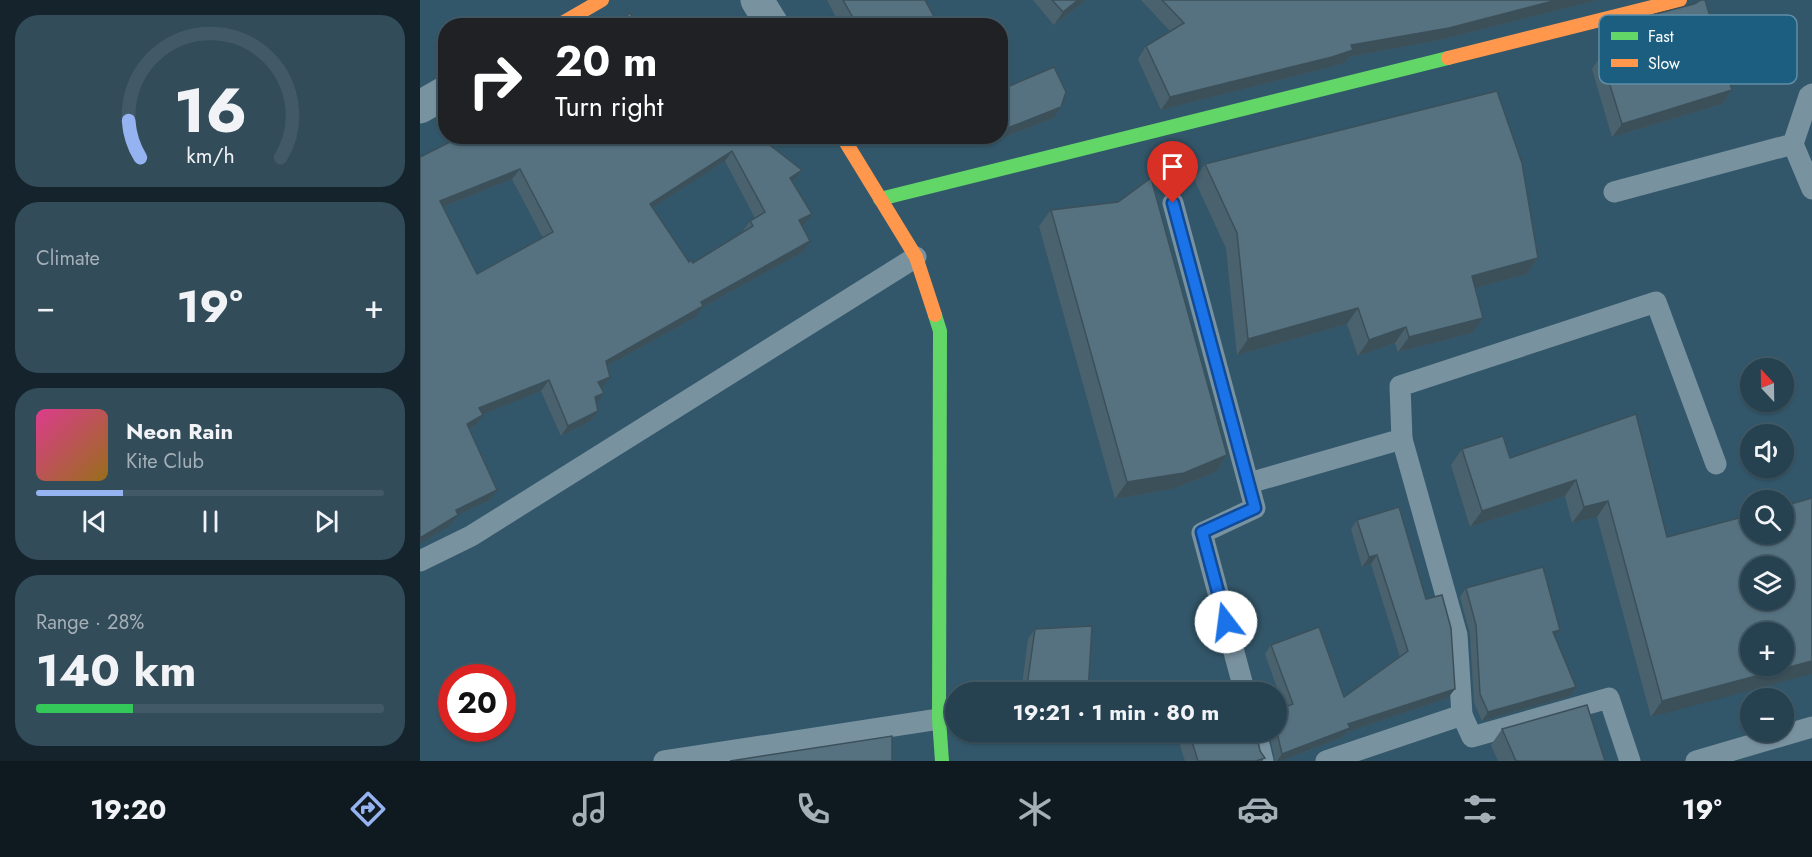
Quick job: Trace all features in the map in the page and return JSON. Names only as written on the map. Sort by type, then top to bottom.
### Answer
[{"type":"street","points":[[571,18],[602,0]]},
{"type":"street","points":[[757,0],[768,18]]},
{"type":"street","points":[[1620,15],[1680,0]]},
{"type":"street","points":[[880,199],[1599,20]]},
{"type":"street","points":[[420,107],[438,97]]},
{"type":"street","points":[[847,144],[916,257],[940,331],[939,719],[942,761]]},
{"type":"lane","points":[[1812,94],[1809,96],[1793,144],[1812,189]]},
{"type":"lane","points":[[1614,192],[1793,144]]},
{"type":"lane","points":[[1173,203],[1255,508],[1202,532],[1242,682]]},
{"type":"lane","points":[[420,561],[471,536],[916,257]]},
{"type":"lane","points":[[1630,761],[1609,698],[1472,737],[1462,715],[1456,634],[1402,439],[1400,386],[1656,302],[1716,464]]},
{"type":"lane","points":[[1249,483],[1402,439]]},
{"type":"lane","points":[[1326,761],[1462,715]]},
{"type":"lane","points":[[664,761],[939,719]]},
{"type":"lane","points":[[1696,761],[1812,727]]},
{"type":"lane","points":[[1258,742],[1263,761]]},
{"type":"building","points":[[843,0],[925,0],[935,18],[848,18],[852,16]]},
{"type":"building","points":[[1052,0],[1078,0],[1063,12]]},
{"type":"building","points":[[1162,0],[1557,0],[1449,28],[1351,45],[1353,50],[1332,57],[1170,97],[1146,46],[1184,23]]},
{"type":"building","points":[[1705,0],[1710,15],[1652,15]]},
{"type":"building","points":[[630,13],[633,18],[624,18]]},
{"type":"building","points":[[1054,67],[1066,92],[1061,107],[1008,128],[1008,87]]},
{"type":"building","points":[[1610,84],[1730,84],[1732,90],[1622,124]]},
{"type":"building","points":[[1497,91],[1522,163],[1538,258],[1472,276],[1483,318],[1409,337],[1406,327],[1369,340],[1358,308],[1248,339],[1237,233],[1205,164]]},
{"type":"building","points":[[446,144],[768,144],[802,170],[790,178],[812,214],[799,220],[810,241],[701,302],[703,306],[606,361],[610,377],[598,382],[604,393],[595,397],[598,411],[568,426],[549,380],[479,408],[483,415],[467,424],[497,490],[456,510],[458,515],[420,538],[420,157]],"holes":[[[732,151],[765,212],[750,221],[753,226],[693,263],[691,260],[689,262],[650,204]],[[520,169],[553,232],[477,274],[440,201]]]},
{"type":"building","points":[[1151,178],[1227,455],[1184,473],[1127,482],[1051,210],[1118,202]]},
{"type":"building","points":[[1636,414],[1667,537],[1740,518],[1740,544],[1794,544],[1794,503],[1812,498],[1812,661],[1794,666],[1794,622],[1740,622],[1740,676],[1756,676],[1662,701],[1608,501],[1584,507],[1576,480],[1482,511],[1462,449],[1503,436],[1510,458]]},
{"type":"building","points":[[1399,507],[1426,599],[1442,595],[1451,628],[1455,689],[1348,724],[1350,728],[1282,754],[1279,742],[1287,742],[1287,706],[1293,704],[1287,682],[1285,682],[1271,645],[1319,627],[1344,697],[1408,651],[1377,555],[1369,557],[1357,520]]},
{"type":"building","points":[[1543,567],[1560,630],[1553,632],[1576,687],[1488,712],[1480,694],[1476,625],[1466,588]]},
{"type":"building","points":[[1092,626],[1089,682],[1028,682],[1035,629]]},
{"type":"building","points":[[1587,705],[1605,761],[1516,761],[1502,729]]},
{"type":"building","points":[[892,736],[892,761],[730,761]]},
{"type":"building","points":[[1192,742],[1258,742],[1260,751],[1265,758],[1256,761],[1198,761]]},
{"type":"traffic: fast","points":[[880,199],[1448,58]]},
{"type":"traffic: fast","points":[[935,315],[940,331],[939,719],[942,761]]},
{"type":"traffic: slow","points":[[571,18],[602,0]]},
{"type":"traffic: slow","points":[[1620,15],[1680,0]]},
{"type":"traffic: slow","points":[[1448,58],[1599,20]]},
{"type":"traffic: slow","points":[[847,144],[916,257],[935,315]]},
{"type":"route","points":[[1173,203],[1255,508],[1202,532],[1226,622]]}]
